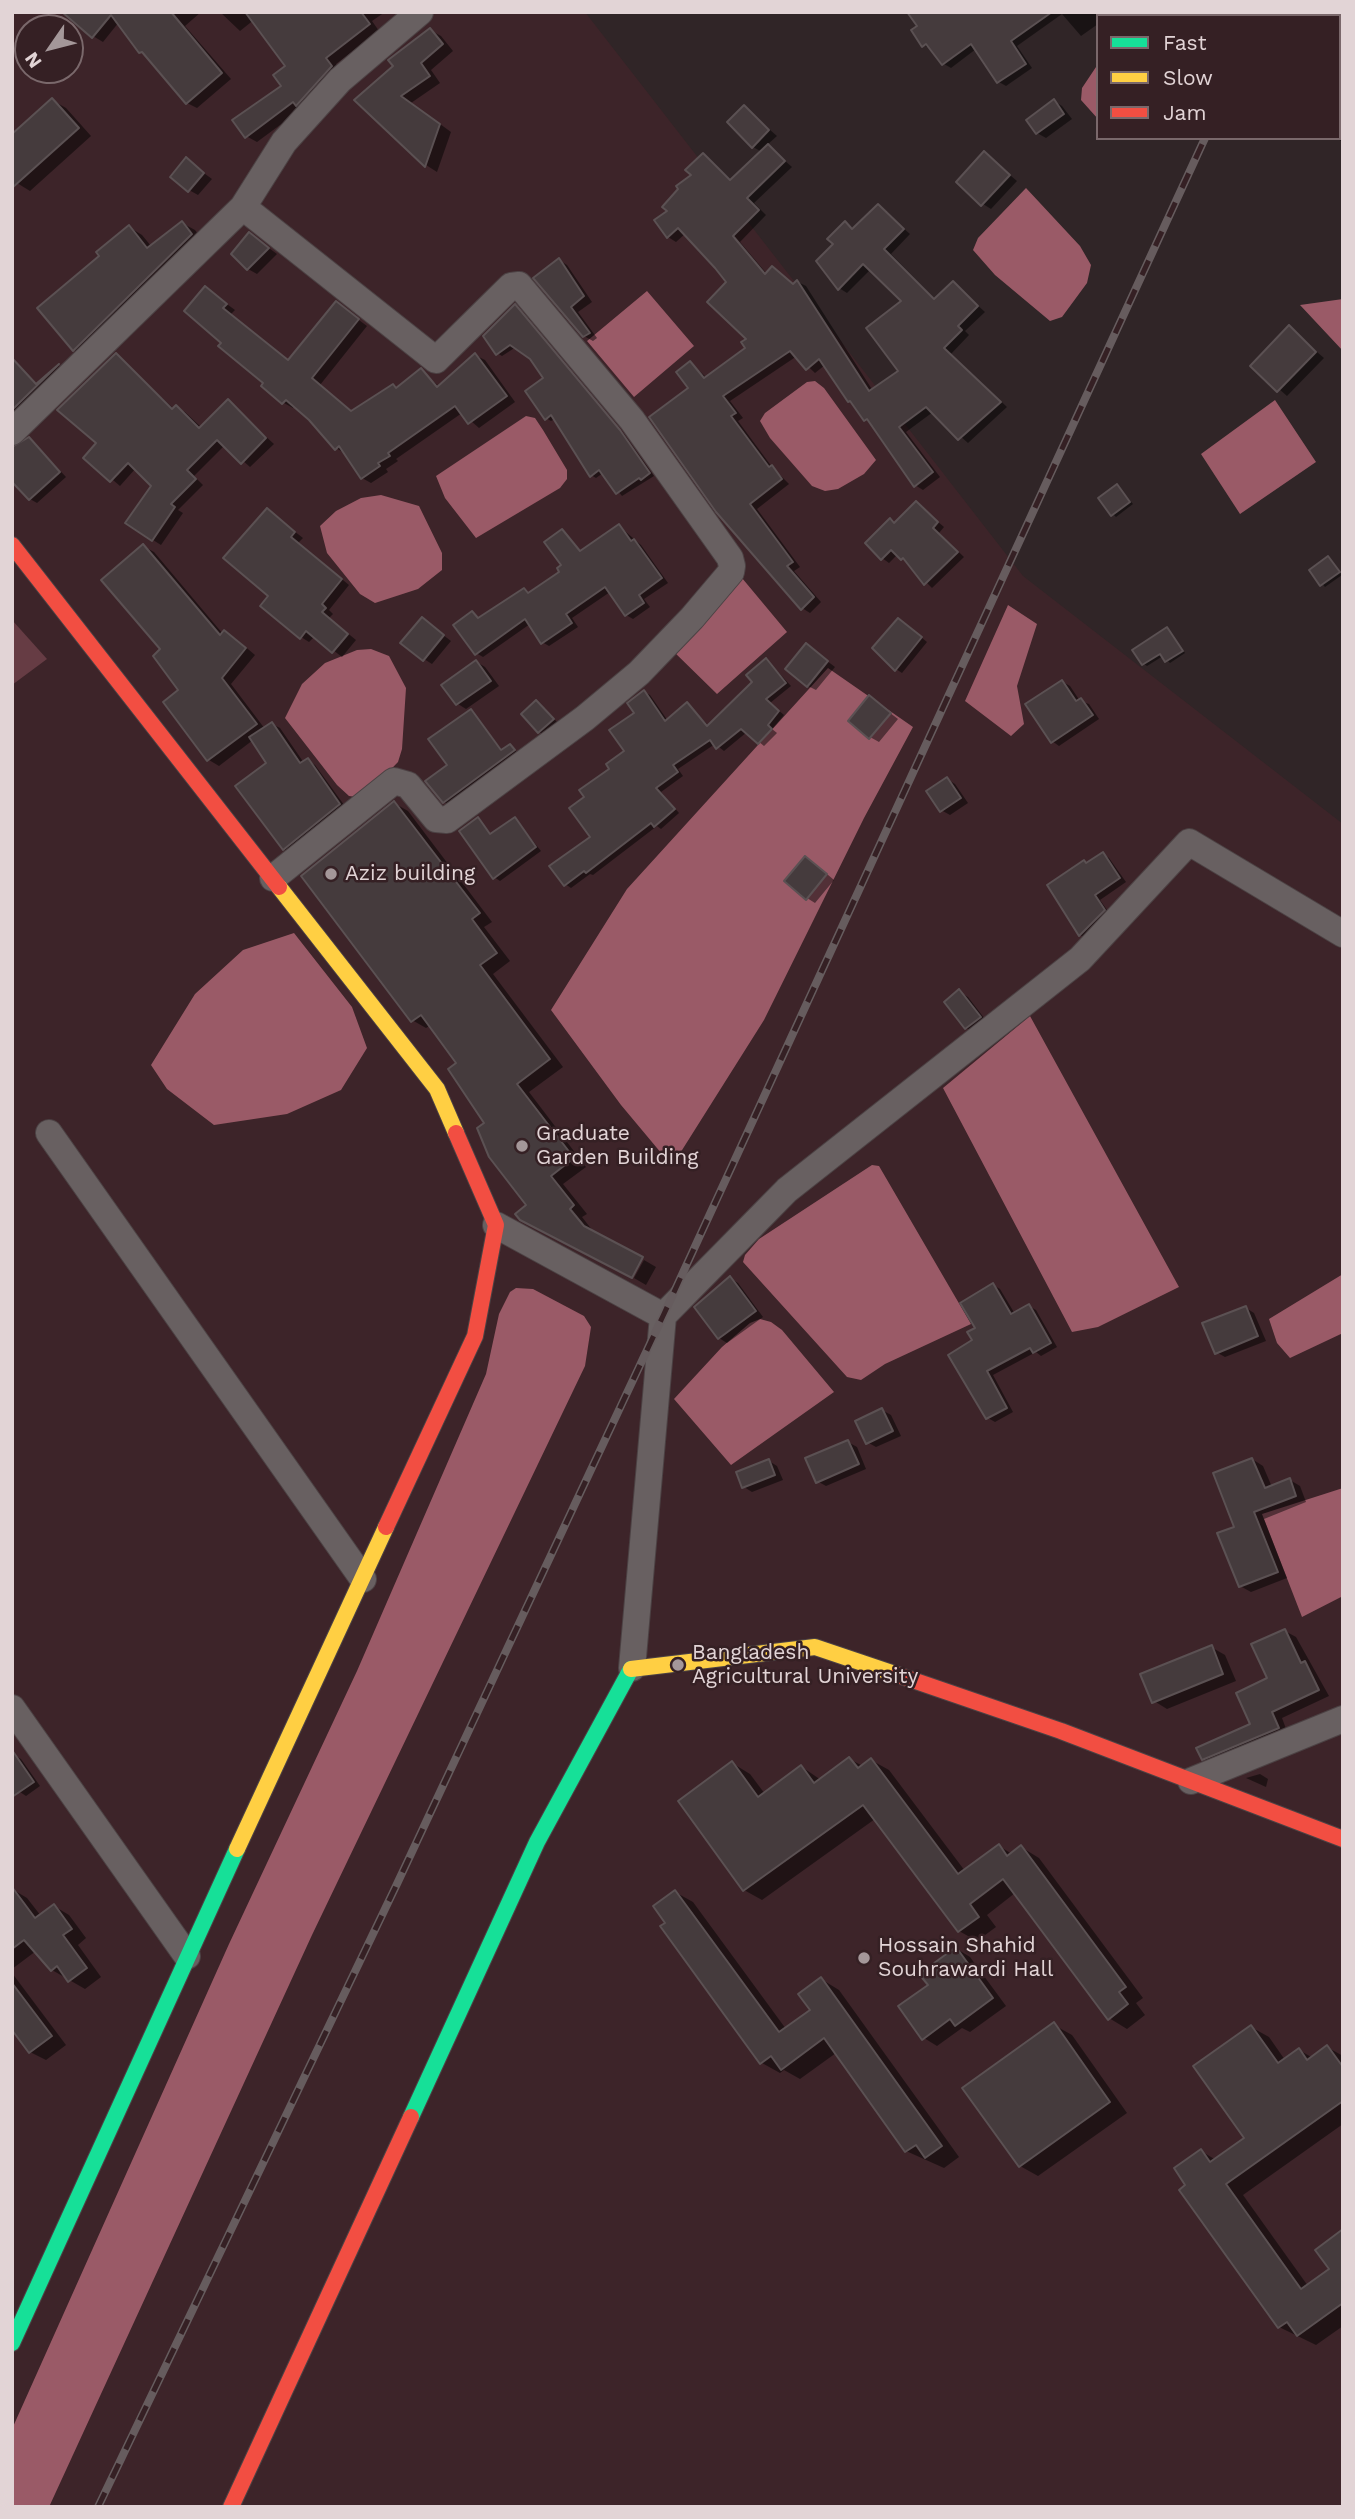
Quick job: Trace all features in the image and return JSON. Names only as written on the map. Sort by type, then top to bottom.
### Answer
[{"type":"street","points":[[12,432],[243,207],[284,142],[340,80],[420,12]]},
{"type":"street","points":[[243,207],[436,360],[511,286],[519,285],[632,420],[708,525],[730,558],[732,566],[731,572],[692,618],[639,673],[542,751],[447,820],[436,819],[408,785],[394,781],[273,878]]},
{"type":"street","points":[[12,545],[438,1089],[496,1225],[475,1336],[187,1956],[12,2343]]},
{"type":"street","points":[[230,2507],[537,1842],[632,1668],[663,1316],[787,1190],[1080,959],[1189,842],[1343,934]]},
{"type":"street","points":[[49,1133],[363,1579]]},
{"type":"street","points":[[496,1225],[663,1316]]},
{"type":"street","points":[[632,1668],[815,1647],[1061,1731],[1343,1839]]},
{"type":"street","points":[[12,1708],[187,1956]]},
{"type":"street","points":[[1191,1781],[1343,1719]]},
{"type":"shaded area","name":"Bangladesh Agricultural University","points":[[12,12],[585,12],[1023,576],[1343,824],[1343,2507],[12,2507]]},
{"type":"shaded area","points":[[1096,67],[1096,117],[1081,100],[1082,88]]},
{"type":"shaded area","points":[[1026,188],[1080,246],[1091,265],[1087,283],[1062,317],[1050,321],[995,275],[973,250],[978,238]]},
{"type":"shaded area","points":[[647,291],[694,346],[634,397],[587,341]]},
{"type":"shaded area","points":[[1343,299],[1343,351],[1300,305]]},
{"type":"shaded area","points":[[815,381],[824,388],[876,460],[864,474],[838,489],[825,491],[812,486],[770,438],[760,421],[765,413],[807,382]]},
{"type":"shaded area","points":[[1275,400],[1316,462],[1240,514],[1201,454]]},
{"type":"shaded area","points":[[526,416],[535,418],[543,430],[567,470],[567,479],[560,488],[476,538],[445,498],[436,476]]},
{"type":"shaded area","points":[[381,495],[419,506],[442,553],[442,570],[418,589],[375,603],[360,594],[327,553],[320,526],[336,511],[361,498]]},
{"type":"shaded area","points":[[742,578],[787,632],[717,694],[670,648]]},
{"type":"shaded area","points":[[1008,605],[1037,624],[1017,686],[1024,724],[1011,736],[965,701]]},
{"type":"shaded area","points":[[12,620],[47,659],[12,685]]},
{"type":"shaded area","points":[[371,649],[389,656],[406,688],[402,749],[398,762],[363,798],[349,796],[337,785],[285,718],[302,684],[325,663],[357,650]]},
{"type":"shaded area","points":[[828,668],[913,727],[864,818],[764,1020],[672,1166],[621,1105],[551,1010],[627,889]]},
{"type":"shaded area","points":[[294,933],[352,1007],[367,1048],[341,1090],[287,1114],[214,1125],[167,1089],[151,1065],[195,994],[243,950]]},
{"type":"shaded area","points":[[1030,1016],[1179,1287],[1098,1327],[1072,1332],[943,1088]]},
{"type":"shaded area","points":[[872,1165],[879,1166],[971,1324],[885,1364],[861,1380],[847,1377],[743,1262],[745,1255],[759,1239]]},
{"type":"shaded area","points":[[1343,1274],[1343,1333],[1290,1358],[1277,1343],[1269,1319]]},
{"type":"shaded area","points":[[516,1288],[533,1289],[584,1316],[591,1327],[585,1366],[312,1935],[49,2507],[12,2507],[12,2429],[229,1944],[357,1671],[486,1374],[499,1314],[510,1292]]},
{"type":"shaded area","points":[[760,1319],[771,1322],[782,1330],[834,1392],[731,1465],[674,1399],[722,1347],[750,1323]]},
{"type":"shaded area","points":[[1343,1488],[1343,1596],[1302,1617],[1262,1514]]},
{"type":"building","points":[[62,12],[171,12],[222,73],[186,104],[142,52],[139,53],[111,15],[92,38],[84,31],[84,14]]},
{"type":"building","points":[[245,12],[361,12],[370,24],[326,58],[332,66],[296,106],[293,102],[245,138],[232,120],[281,86],[273,75],[285,66]]},
{"type":"building","points":[[907,12],[1052,12],[1011,41],[1026,64],[997,83],[971,44],[942,65],[926,44],[922,47],[911,30],[917,26]]},
{"type":"building","points":[[430,28],[443,44],[421,63],[430,76],[401,96],[440,124],[425,167],[354,100],[393,66],[388,60]]},
{"type":"building","points":[[52,98],[79,128],[12,188],[12,134]]},
{"type":"building","points":[[1054,99],[1064,114],[1036,134],[1026,120]]},
{"type":"building","points":[[744,105],[769,130],[752,148],[727,122]]},
{"type":"building","points":[[768,144],[785,161],[747,198],[759,210],[733,236],[765,274],[772,266],[793,284],[797,280],[869,391],[898,371],[866,328],[901,301],[863,264],[838,290],[816,261],[833,244],[827,239],[845,221],[852,229],[878,204],[904,229],[884,249],[934,299],[953,281],[978,306],[958,326],[962,330],[944,348],[1001,402],[958,440],[926,407],[899,427],[933,472],[914,487],[867,419],[864,421],[850,401],[848,402],[819,359],[806,370],[790,351],[723,396],[736,413],[731,416],[769,467],[772,465],[782,479],[750,504],[793,562],[787,566],[814,597],[801,610],[716,512],[649,417],[688,388],[676,372],[690,361],[704,378],[745,348],[741,342],[746,339],[707,302],[726,282],[678,228],[667,238],[654,220],[667,211],[662,207],[678,189],[676,186],[691,175],[685,170],[703,153],[730,180]]},
{"type":"building","points":[[984,151],[1010,175],[981,206],[956,182]]},
{"type":"building","points":[[186,157],[204,173],[188,192],[170,177]]},
{"type":"building","points":[[182,221],[192,234],[73,351],[37,308],[99,256],[96,252],[129,225],[147,248]]},
{"type":"building","points":[[249,232],[269,248],[247,270],[231,254]]},
{"type":"building","points":[[559,258],[584,296],[571,307],[590,333],[583,337],[533,278]]},
{"type":"building","points":[[205,286],[227,304],[223,308],[288,360],[336,301],[359,319],[312,378],[351,411],[393,384],[396,388],[421,368],[437,387],[475,353],[507,396],[468,424],[455,406],[388,453],[390,456],[378,463],[380,466],[361,479],[339,446],[335,450],[309,420],[286,400],[282,404],[261,386],[263,383],[218,346],[221,343],[184,311]]},
{"type":"building","points":[[515,304],[620,430],[650,473],[641,480],[639,478],[616,494],[599,470],[590,477],[551,415],[545,420],[525,391],[543,378],[530,359],[510,345],[496,355],[483,336]]},
{"type":"building","points":[[1289,325],[1316,352],[1277,392],[1250,366]]},
{"type":"building","points":[[116,353],[172,409],[176,405],[199,428],[228,399],[266,438],[241,464],[217,440],[187,470],[196,479],[171,504],[175,507],[152,541],[125,523],[151,486],[128,463],[110,482],[83,458],[96,443],[57,410]]},
{"type":"building","points":[[12,358],[36,384],[59,364],[12,410]]},
{"type":"building","points":[[29,437],[60,472],[29,500],[12,482],[12,447]]},
{"type":"building","points":[[1117,484],[1130,502],[1111,516],[1098,498]]},
{"type":"building","points":[[916,501],[938,522],[933,528],[958,552],[924,585],[903,558],[901,560],[891,550],[881,560],[865,543],[890,518],[894,523]]},
{"type":"building","points":[[267,508],[295,532],[291,537],[342,579],[322,604],[326,608],[322,612],[348,634],[332,653],[306,631],[300,639],[260,606],[268,596],[223,558]]},
{"type":"building","points":[[619,524],[631,541],[634,539],[662,578],[639,595],[644,603],[625,616],[605,587],[566,614],[572,623],[541,644],[525,619],[475,655],[453,625],[472,611],[478,618],[524,588],[528,593],[559,572],[557,568],[561,565],[544,542],[562,529],[580,551]]},
{"type":"building","points":[[143,544],[220,635],[224,630],[246,648],[222,678],[257,724],[207,761],[163,702],[178,690],[153,656],[160,649],[101,580]]},
{"type":"building","points":[[1328,556],[1340,572],[1320,586],[1309,570]]},
{"type":"building","points":[[422,617],[444,635],[423,661],[400,643]]},
{"type":"building","points":[[898,618],[922,637],[895,671],[872,648]]},
{"type":"building","points":[[1167,627],[1183,651],[1165,662],[1160,654],[1142,665],[1132,650]]},
{"type":"building","points":[[806,643],[828,661],[807,687],[785,669]]},
{"type":"building","points":[[766,658],[786,683],[766,699],[779,711],[768,725],[772,729],[758,744],[741,729],[716,749],[710,740],[673,765],[678,772],[656,788],[675,809],[654,827],[651,823],[586,873],[584,871],[564,886],[549,866],[590,837],[569,808],[584,797],[579,790],[609,769],[606,764],[624,751],[609,730],[634,713],[627,703],[644,690],[665,721],[687,702],[707,726],[752,682],[746,675]]},
{"type":"building","points":[[476,660],[491,681],[456,705],[441,685]]},
{"type":"building","points":[[1062,680],[1076,701],[1081,698],[1093,715],[1051,743],[1025,704]]},
{"type":"building","points":[[869,695],[891,713],[869,739],[848,721]]},
{"type":"building","points":[[536,700],[554,719],[538,733],[521,714]]},
{"type":"building","points":[[471,709],[501,750],[510,744],[515,750],[443,803],[425,781],[447,765],[428,739]]},
{"type":"building","points":[[272,722],[300,763],[308,758],[340,804],[283,850],[235,786],[266,763],[249,737]]},
{"type":"building","points":[[947,777],[961,798],[940,812],[926,791]]},
{"type":"building","points":[[394,801],[480,913],[472,919],[497,953],[480,965],[550,1059],[517,1084],[574,1158],[551,1176],[574,1205],[570,1209],[584,1226],[643,1257],[632,1278],[520,1220],[515,1214],[526,1205],[489,1157],[477,1128],[484,1123],[448,1069],[456,1063],[421,1015],[411,1022],[301,876]]},
{"type":"building","points":[[478,817],[490,834],[515,817],[536,847],[493,879],[459,831]]},
{"type":"building","points":[[1103,852],[1120,878],[1095,895],[1105,910],[1079,936],[1047,885],[1084,860],[1086,863]]},
{"type":"building","points":[[805,856],[827,874],[806,900],[784,881]]},
{"type":"building","points":[[959,989],[981,1017],[965,1029],[944,1002]]},
{"type":"building","points":[[730,1276],[756,1311],[718,1339],[694,1307]]},
{"type":"building","points":[[993,1283],[1011,1314],[1029,1304],[1051,1343],[1033,1353],[1030,1348],[987,1371],[1007,1408],[986,1419],[948,1355],[972,1340],[967,1332],[975,1328],[960,1303]]},
{"type":"building","points":[[1246,1306],[1258,1336],[1215,1354],[1202,1323]]},
{"type":"building","points":[[882,1408],[893,1431],[866,1444],[855,1421]]},
{"type":"building","points":[[848,1440],[859,1464],[816,1483],[805,1458]]},
{"type":"building","points":[[1252,1458],[1265,1488],[1290,1478],[1296,1496],[1254,1512],[1278,1572],[1239,1587],[1217,1533],[1234,1527],[1213,1473]]},
{"type":"building","points":[[769,1459],[775,1475],[742,1488],[736,1472]]},
{"type":"building","points":[[1285,1629],[1301,1663],[1305,1661],[1319,1690],[1272,1712],[1279,1728],[1202,1760],[1196,1748],[1250,1724],[1236,1693],[1267,1678],[1251,1644]]},
{"type":"building","points":[[1212,1645],[1223,1674],[1152,1703],[1140,1674]]},
{"type":"building","points":[[12,1750],[34,1782],[12,1797]]},
{"type":"building","points":[[849,1757],[858,1768],[871,1758],[958,1874],[999,1844],[1007,1856],[1021,1845],[1126,1987],[1119,1992],[1128,2004],[1108,2020],[1003,1879],[970,1904],[979,1917],[958,1932],[863,1805],[743,1891],[678,1801],[732,1761],[758,1797],[801,1765],[814,1783]]},
{"type":"building","points":[[12,1887],[35,1918],[54,1904],[72,1929],[63,1935],[87,1968],[68,1982],[57,1966],[51,1971],[24,1940],[12,1949]]},
{"type":"building","points":[[675,1890],[779,2032],[810,2010],[798,1994],[821,1977],[942,2146],[925,2158],[916,2145],[905,2152],[824,2038],[781,2070],[771,2056],[760,2064],[660,1926],[665,1923],[653,1906]]},
{"type":"building","points":[[956,1947],[993,1998],[955,2026],[950,2019],[922,2040],[898,2006],[928,1985],[919,1974]]},
{"type":"building","points":[[12,1983],[52,2036],[29,2053],[12,2030]]},
{"type":"building","points":[[1054,2022],[1110,2102],[1019,2167],[962,2088]]},
{"type":"building","points":[[1251,2025],[1278,2063],[1299,2048],[1307,2060],[1327,2045],[1343,2067],[1343,2101],[1226,2184],[1301,2289],[1329,2269],[1315,2250],[1343,2229],[1343,2303],[1297,2336],[1287,2322],[1278,2328],[1179,2190],[1185,2185],[1174,2168],[1201,2149],[1210,2162],[1244,2138],[1193,2066]]},
{"type":"railway","points":[[98,2507],[396,1886],[663,1316],[1204,140]]},
{"type":"traffic: fast","points":[[411,2117],[537,1842],[631,1669]]},
{"type":"traffic: fast","points":[[12,2343],[237,1849]]},
{"type":"traffic: slow","points":[[279,887],[437,1089],[456,1133]]},
{"type":"traffic: slow","points":[[237,1849],[386,1527]]},
{"type":"traffic: slow","points":[[631,1669],[815,1647],[898,1675]]},
{"type":"traffic: jam","points":[[12,545],[279,887]]},
{"type":"traffic: jam","points":[[386,1527],[475,1336],[496,1225],[456,1133]]},
{"type":"traffic: jam","points":[[898,1675],[1061,1731],[1343,1839]]},
{"type":"traffic: jam","points":[[231,2507],[411,2117]]},
{"type":"place","name":"Aziz building","points":[[331,874]]},
{"type":"place","name":"Graduate Garden Building","points":[[522,1146]]},
{"type":"place","name":"Bangladesh Agricultural University","points":[[678,1665]]},
{"type":"place","name":"Hossain Shahid Souhrawardi Hall","points":[[864,1958]]}]
